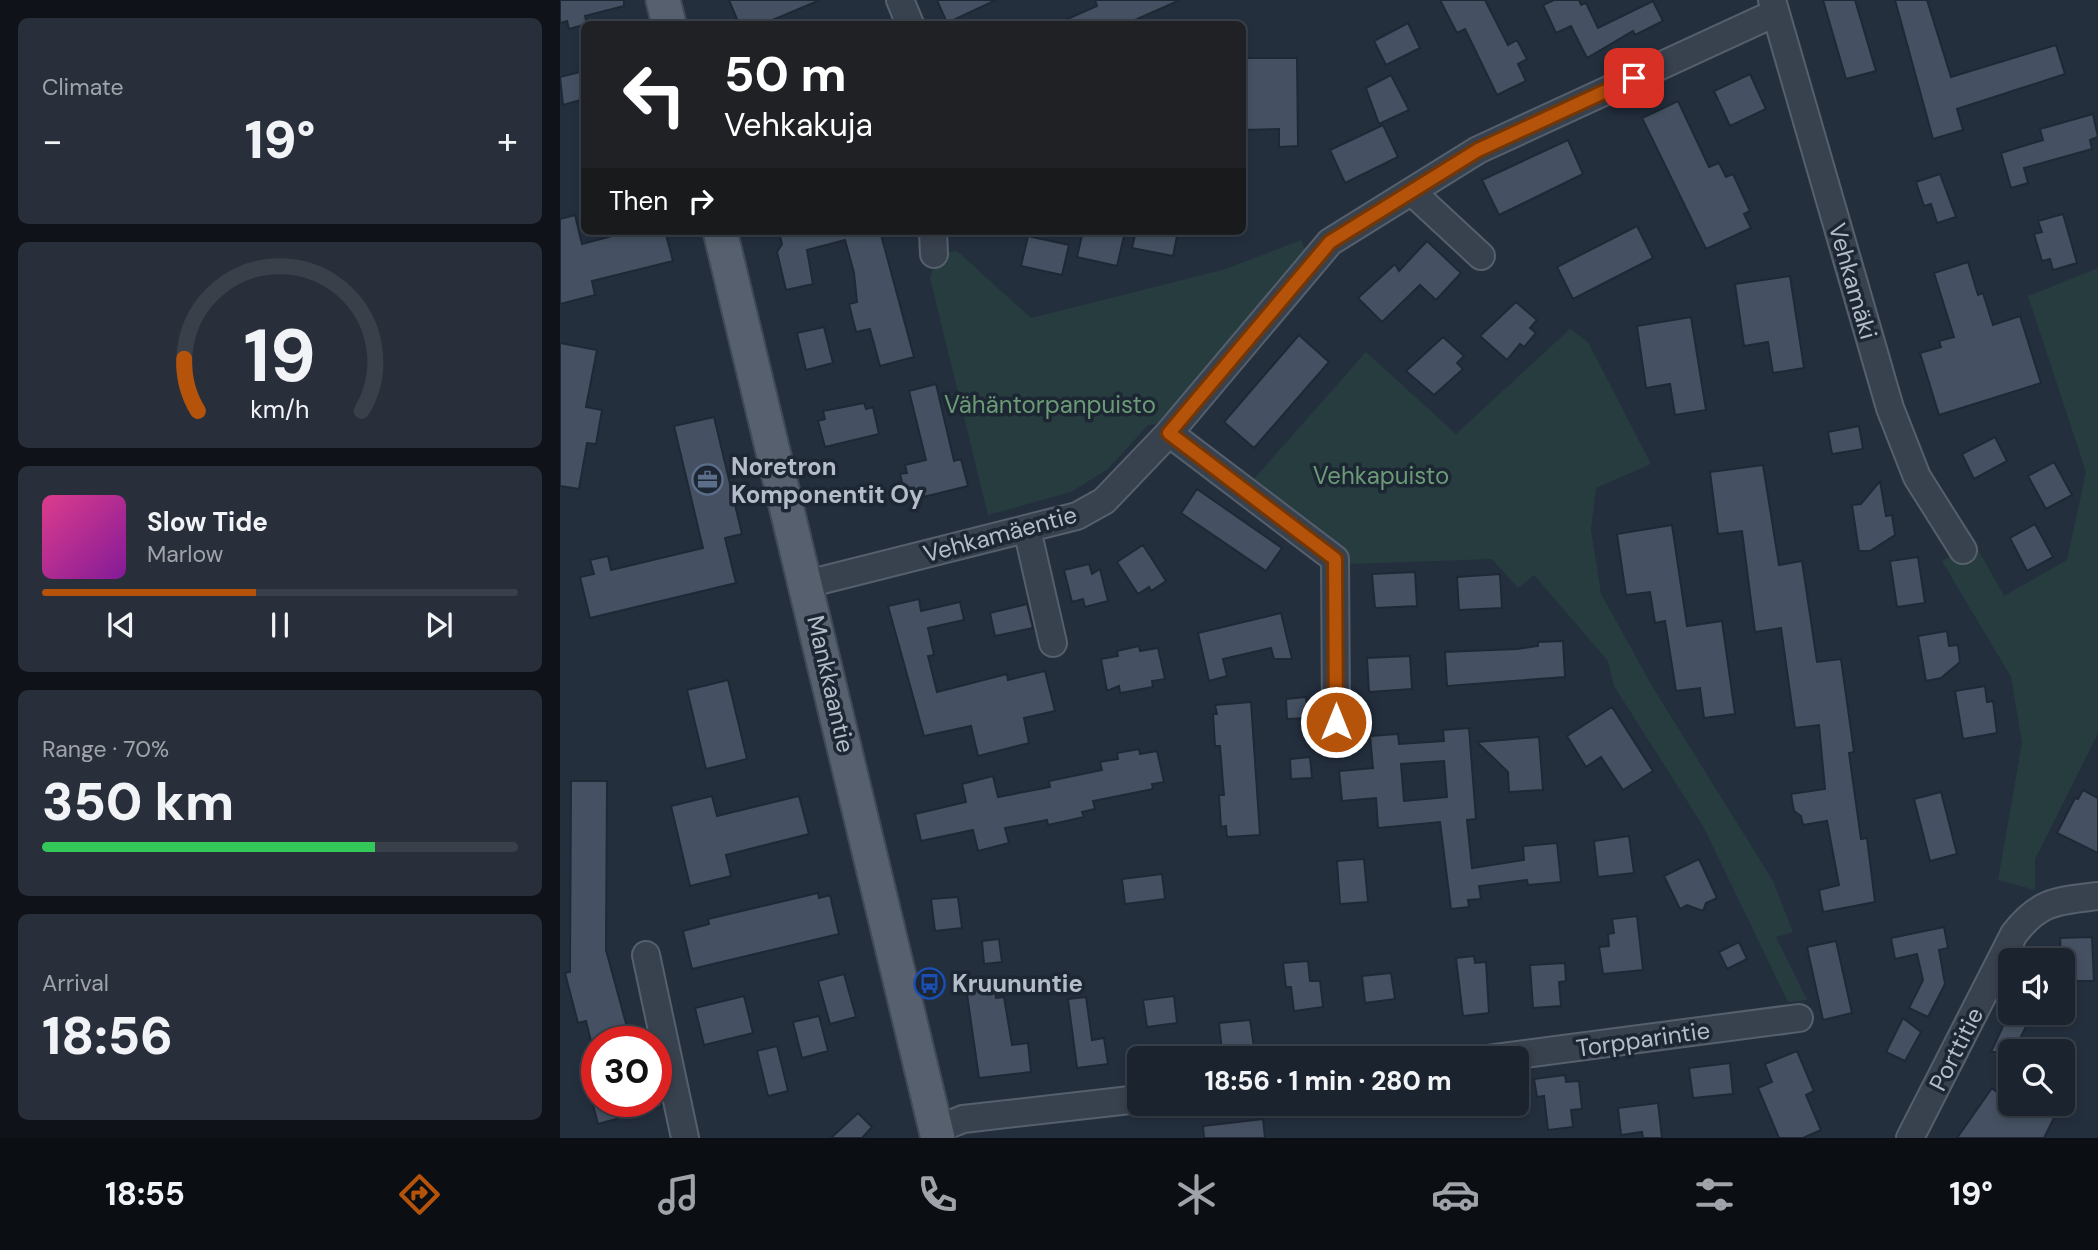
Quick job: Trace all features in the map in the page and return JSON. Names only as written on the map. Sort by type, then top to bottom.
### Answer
[{"type":"main road","points":[[663,0],[668,21]]},
{"type":"main road","name":"Mankkaantie","points":[[721,235],[937,1134]]},
{"type":"street","points":[[900,0],[909,21]]},
{"type":"street","name":"Vehkamäentie","points":[[807,584],[1077,516],[1104,501],[1169,433],[1330,242],[1478,150],[1773,6]]},
{"type":"street","name":"Vehkamäki","points":[[1773,6],[1890,408],[1917,477],[1963,550]]},
{"type":"street","points":[[1412,192],[1481,256]]},
{"type":"street","points":[[1169,433],[1335,559],[1336,722]]},
{"type":"street","points":[[1027,529],[1053,643]]},
{"type":"street","name":"Porttitie","points":[[1910,1138],[2014,934],[2029,915],[2053,902],[2098,896]]},
{"type":"street","points":[[646,955],[685,1138]]},
{"type":"street","name":"Torpparintie","points":[[1529,1053],[1799,1018]]},
{"type":"street","points":[[937,1134],[964,1119],[1127,1101]]},
{"type":"green space","name":"Vähäntorpanpuisto","points":[[1301,240],[1306,252],[1162,423],[1148,425],[1108,469],[1071,492],[988,515],[930,278],[938,254],[957,251],[1031,318],[1226,269]]},
{"type":"green space","points":[[2098,268],[2098,733],[2035,859],[2035,890],[1998,880],[2022,743],[2011,677],[1942,561],[1975,544],[2004,596],[2067,560],[2086,472],[2028,296]]},
{"type":"green space","name":"Vehkapuisto","points":[[1570,329],[1588,342],[1651,464],[1596,488],[1591,530],[1601,594],[1652,686],[1773,881],[1793,932],[1776,937],[1807,1000],[1788,1002],[1703,826],[1614,686],[1608,661],[1534,575],[1518,588],[1492,559],[1350,564],[1332,539],[1253,480],[1366,352],[1456,434]]},
{"type":"building","points":[[560,0],[624,0],[624,6],[585,16],[586,21],[581,21],[581,26],[569,29],[567,21],[560,23]]},
{"type":"building","points":[[729,0],[820,0],[770,21],[738,21]]},
{"type":"building","points":[[937,0],[996,0],[951,21],[946,21]]},
{"type":"building","points":[[1095,0],[1180,0],[1133,21],[1063,21],[1097,6]]},
{"type":"building","points":[[1440,0],[1485,0],[1508,45],[1517,40],[1527,59],[1518,64],[1526,81],[1497,95],[1465,29],[1457,33]]},
{"type":"building","points":[[1554,0],[1579,0],[1581,5],[1586,3],[1598,28],[1653,1],[1663,21],[1635,35],[1633,31],[1587,58],[1571,26],[1556,33],[1543,5]]},
{"type":"building","points":[[1823,0],[1855,0],[1876,71],[1846,79]]},
{"type":"building","points":[[1895,0],[1927,0],[1951,77],[2056,45],[2065,74],[1957,109],[1963,130],[1933,139]]},
{"type":"building","points":[[1408,23],[1420,48],[1386,65],[1374,41]]},
{"type":"building","points":[[1246,58],[1297,58],[1298,146],[1279,147],[1279,129],[1246,130]]},
{"type":"building","points":[[581,72],[581,100],[563,105],[560,77]]},
{"type":"building","points":[[1750,74],[1766,109],[1730,126],[1714,91]]},
{"type":"building","points":[[1391,75],[1409,110],[1379,124],[1366,88]]},
{"type":"building","points":[[1678,101],[1709,167],[1719,163],[1726,177],[1733,174],[1750,211],[1744,214],[1751,228],[1706,249],[1642,118]]},
{"type":"building","points":[[2093,114],[2098,137],[2090,140],[2092,149],[2024,168],[2028,183],[2011,188],[2001,153],[2043,140],[2040,129]]},
{"type":"building","points":[[1383,125],[1398,157],[1345,183],[1330,150]]},
{"type":"building","points":[[1568,140],[1583,174],[1499,215],[1482,180]]},
{"type":"building","points":[[1940,174],[1956,217],[1937,223],[1931,204],[1924,206],[1916,182]]},
{"type":"building","points":[[2063,214],[2077,263],[2053,270],[2050,259],[2042,261],[2034,234],[2042,232],[2038,221]]},
{"type":"building","points":[[575,215],[582,244],[616,235],[666,235],[673,261],[592,281],[595,295],[560,304],[560,219]]},
{"type":"building","points":[[1637,226],[1653,258],[1573,299],[1557,267]]},
{"type":"building","points":[[881,235],[914,357],[880,366],[870,329],[856,332],[849,304],[857,302],[854,273],[845,240],[807,250],[813,284],[786,290],[777,252],[782,244],[780,236]]},
{"type":"building","points":[[1082,235],[1124,236],[1117,266],[1077,257]]},
{"type":"building","points":[[1135,235],[1177,235],[1173,256],[1132,248]]},
{"type":"building","points":[[1028,236],[1069,245],[1062,275],[1021,266]]},
{"type":"building","points":[[1427,241],[1461,273],[1436,300],[1420,285],[1382,322],[1358,298],[1395,264],[1399,271]]},
{"type":"building","points":[[1968,262],[1978,295],[1983,293],[1993,325],[2020,316],[2041,383],[1939,415],[1920,353],[1941,347],[1939,341],[1954,337],[1934,273]]},
{"type":"building","points":[[1790,276],[1804,368],[1773,373],[1768,342],[1744,346],[1735,284]]},
{"type":"building","points":[[1516,302],[1537,320],[1530,328],[1536,333],[1524,347],[1520,344],[1507,360],[1480,336]]},
{"type":"building","points":[[1691,317],[1706,410],[1675,415],[1670,384],[1646,388],[1637,326]]},
{"type":"building","points":[[824,327],[833,363],[806,370],[797,333]]},
{"type":"building","points":[[1299,335],[1329,362],[1254,448],[1224,422]]},
{"type":"building","points":[[1443,337],[1464,356],[1457,363],[1463,369],[1434,395],[1406,371]]},
{"type":"building","points":[[560,343],[597,350],[586,407],[602,410],[596,444],[587,443],[579,489],[560,486]]},
{"type":"building","points":[[936,384],[954,461],[961,459],[968,486],[907,501],[900,474],[907,473],[905,465],[926,460],[909,391]]},
{"type":"building","points":[[864,403],[866,409],[873,407],[879,434],[825,447],[818,421],[825,419],[823,411]]},
{"type":"building","name":"Noretron Komponentit Oy","points":[[714,417],[742,534],[725,538],[736,583],[590,618],[580,577],[594,574],[590,560],[608,556],[611,570],[703,548],[674,426]]},
{"type":"building","points":[[1859,426],[1863,449],[1832,454],[1828,432]]},
{"type":"building","points":[[1995,437],[2007,461],[1974,479],[1962,454]]},
{"type":"building","points":[[2054,462],[2072,495],[2046,509],[2028,476]]},
{"type":"building","points":[[1763,465],[1779,565],[1802,561],[1817,662],[1841,659],[1854,752],[1849,753],[1861,839],[1867,838],[1875,902],[1823,912],[1819,890],[1839,885],[1827,821],[1803,825],[1801,816],[1794,811],[1791,794],[1825,789],[1819,725],[1795,728],[1781,628],[1755,632],[1742,531],[1718,534],[1710,472]]},
{"type":"building","points":[[1880,481],[1886,516],[1892,515],[1895,535],[1870,551],[1859,551],[1852,505],[1861,504]]},
{"type":"building","points":[[1197,489],[1282,548],[1266,571],[1181,513]]},
{"type":"building","points":[[2035,524],[2053,557],[2027,571],[2010,538]]},
{"type":"building","points":[[1672,525],[1687,626],[1722,621],[1735,714],[1704,718],[1700,688],[1676,691],[1665,621],[1655,623],[1650,592],[1626,595],[1617,534]]},
{"type":"building","points":[[1143,545],[1166,581],[1151,591],[1149,587],[1138,594],[1117,562]]},
{"type":"building","points":[[1918,557],[1925,603],[1897,607],[1890,561]]},
{"type":"building","points":[[1089,564],[1092,574],[1100,569],[1108,601],[1085,607],[1083,599],[1072,602],[1064,570]]},
{"type":"building","points":[[1415,572],[1417,606],[1375,608],[1372,574]]},
{"type":"building","points":[[1500,574],[1502,608],[1459,610],[1457,577]]},
{"type":"building","points":[[919,599],[921,611],[960,602],[964,620],[928,628],[934,655],[928,656],[937,692],[1007,674],[1008,680],[1045,671],[1055,711],[1024,718],[1029,743],[978,756],[971,726],[924,736],[888,606]]},
{"type":"building","points":[[1027,604],[1033,628],[995,636],[990,613]]},
{"type":"building","points":[[1281,613],[1292,659],[1274,659],[1271,648],[1223,659],[1227,676],[1209,681],[1198,633]]},
{"type":"building","points":[[1947,631],[1949,646],[1958,645],[1960,662],[1941,678],[1926,681],[1918,636]]},
{"type":"building","points":[[1563,641],[1565,677],[1447,686],[1445,652],[1517,649],[1538,646],[1538,642]]},
{"type":"building","points":[[1139,646],[1140,651],[1158,648],[1165,679],[1152,681],[1153,687],[1120,693],[1119,686],[1107,691],[1101,659],[1118,656],[1117,651]]},
{"type":"building","points":[[1410,656],[1412,689],[1369,692],[1367,658]]},
{"type":"building","points":[[728,680],[747,759],[706,769],[687,690]]},
{"type":"building","points":[[1985,686],[1987,702],[1993,701],[1997,733],[1963,739],[1955,691]]},
{"type":"building","points":[[1306,697],[1308,718],[1287,719],[1286,699]]},
{"type":"building","points":[[1251,702],[1260,835],[1227,837],[1226,826],[1221,827],[1219,795],[1224,795],[1220,746],[1215,746],[1213,714],[1217,714],[1215,705]]},
{"type":"building","points":[[1612,707],[1653,771],[1623,790],[1601,757],[1586,767],[1567,736]]},
{"type":"building","points":[[1469,728],[1476,819],[1467,820],[1472,868],[1524,860],[1523,846],[1557,843],[1561,882],[1528,885],[1527,880],[1479,886],[1481,899],[1468,900],[1469,907],[1451,909],[1440,822],[1378,828],[1376,798],[1342,801],[1339,771],[1373,768],[1370,736],[1398,734],[1399,744],[1444,741],[1443,730]],"holes":[[[1444,761],[1447,797],[1404,801],[1401,764]]]},
{"type":"building","points":[[1539,737],[1543,790],[1509,792],[1508,772],[1477,742]]},
{"type":"building","points":[[1139,749],[1140,754],[1157,751],[1164,782],[1152,784],[1153,789],[1093,801],[1095,809],[1082,812],[1084,817],[1048,825],[1047,820],[1005,828],[1009,843],[978,851],[973,830],[921,841],[915,814],[966,802],[962,784],[993,776],[998,797],[1050,787],[1049,781],[1102,770],[1100,762],[1118,759],[1117,753]]},
{"type":"building","points":[[1310,757],[1312,778],[1291,779],[1290,759]]},
{"type":"building","points":[[571,781],[607,781],[606,950],[627,1026],[587,1026],[586,1021],[578,1023],[565,973],[570,972]]},
{"type":"building","points":[[2083,790],[2098,798],[2098,853],[2057,833],[2075,798],[2078,799]]},
{"type":"building","points":[[1941,792],[1957,854],[1930,861],[1914,799]]},
{"type":"building","points":[[712,796],[717,816],[799,796],[809,834],[726,855],[731,876],[690,886],[671,806]]},
{"type":"building","points":[[1629,836],[1634,873],[1598,877],[1594,841]]},
{"type":"building","points":[[1364,859],[1368,902],[1340,904],[1337,861]]},
{"type":"building","points":[[1699,859],[1717,898],[1706,903],[1703,911],[1687,905],[1680,909],[1664,876]]},
{"type":"building","points":[[1162,874],[1165,899],[1125,904],[1122,879]]},
{"type":"building","points":[[818,893],[819,898],[830,895],[839,934],[692,969],[683,931],[709,924],[708,919]]},
{"type":"building","points":[[958,897],[962,928],[935,931],[931,899]]},
{"type":"building","points":[[1637,916],[1643,970],[1603,974],[1599,947],[1609,946],[1608,934],[1614,933],[1612,919]]},
{"type":"building","points":[[1944,927],[1948,948],[1939,950],[1945,984],[1928,1017],[1909,1008],[1923,980],[1917,954],[1895,959],[1891,938]]},
{"type":"building","points":[[2092,937],[2094,981],[2075,981],[2075,948],[2061,948],[2060,938]]},
{"type":"building","points":[[999,939],[1002,962],[984,964],[982,941]]},
{"type":"building","points":[[1836,941],[1852,1013],[1823,1020],[1807,947]]},
{"type":"building","points":[[1739,942],[1747,959],[1727,969],[1719,952]]},
{"type":"building","points":[[1474,956],[1475,963],[1486,962],[1489,1013],[1463,1016],[1456,958]]},
{"type":"building","points":[[1308,961],[1310,981],[1320,981],[1323,1007],[1294,1011],[1291,987],[1286,987],[1283,963]]},
{"type":"building","points":[[1565,963],[1566,981],[1559,982],[1561,1006],[1533,1008],[1530,965]]},
{"type":"building","points":[[1391,973],[1395,999],[1365,1003],[1362,976]]},
{"type":"building","points":[[844,974],[856,1017],[830,1024],[818,981]]},
{"type":"building","points":[[993,977],[996,998],[1004,997],[1012,1045],[1028,1043],[1031,1072],[979,1078],[965,980]]},
{"type":"building","points":[[744,996],[753,1033],[704,1045],[695,1008]]},
{"type":"building","points":[[1174,996],[1177,1023],[1147,1027],[1143,1000]]},
{"type":"building","points":[[1086,997],[1092,1040],[1104,1038],[1108,1064],[1077,1068],[1068,999]]},
{"type":"building","points":[[819,1016],[828,1051],[802,1058],[793,1022]]},
{"type":"building","points":[[1903,1018],[1921,1032],[1905,1061],[1886,1052]]},
{"type":"building","points":[[1250,1020],[1254,1046],[1221,1046],[1219,1023]]},
{"type":"building","points":[[2004,1025],[2027,1025],[2020,1039],[1998,1039],[1998,1052],[1991,1052]]},
{"type":"building","points":[[777,1046],[788,1091],[768,1096],[757,1051]]},
{"type":"building","points":[[1797,1051],[1814,1091],[1806,1095],[1821,1130],[1803,1138],[1779,1138],[1758,1088],[1772,1082],[1765,1064]]},
{"type":"building","points":[[1730,1063],[1733,1094],[1693,1098],[1689,1068]]},
{"type":"building","points":[[1565,1075],[1566,1082],[1579,1081],[1582,1109],[1571,1110],[1573,1127],[1548,1130],[1544,1096],[1537,1097],[1534,1079]]},
{"type":"building","points":[[1992,1088],[1998,1093],[1998,1116],[2055,1116],[2044,1138],[1957,1138]]},
{"type":"building","points":[[1658,1103],[1662,1138],[1643,1138],[1642,1132],[1621,1135],[1618,1108]]},
{"type":"building","points":[[858,1113],[872,1127],[862,1138],[831,1138]]},
{"type":"building","points":[[596,1117],[624,1117],[598,1124]]},
{"type":"building","points":[[1263,1119],[1265,1138],[1204,1138],[1203,1126]]},
{"type":"place","name":"Noretron Komponentit Oy","points":[[708,480]]},
{"type":"place","name":"Kruununtie","points":[[929,983]]},
{"type":"route","points":[[1336,722],[1335,559],[1169,433],[1330,242],[1478,150],[1634,78]]}]
